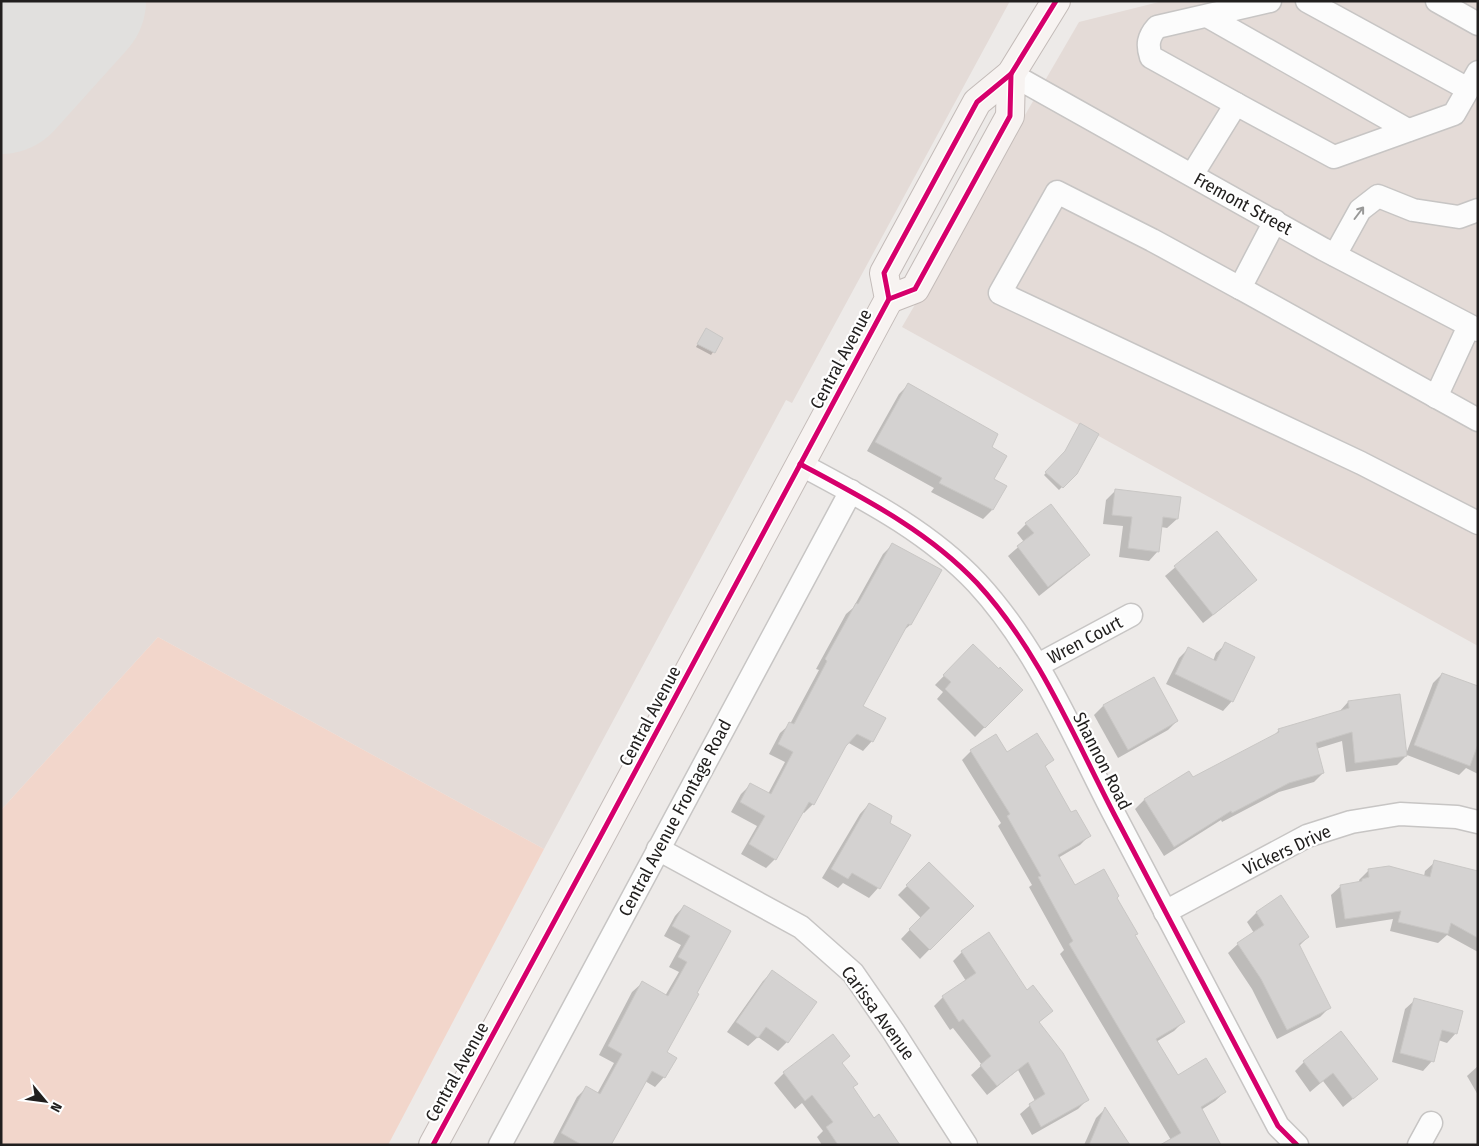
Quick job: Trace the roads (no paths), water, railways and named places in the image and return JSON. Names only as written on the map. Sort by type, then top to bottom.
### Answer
[{"type":"main road","name":"Central Avenue","points":[[433,1145],[889,299],[884,273],[977,102],[1010,74],[1056,1]]},
{"type":"street","points":[[1270,1],[1157,27],[1150,34],[1148,47],[1151,56],[1334,157],[1454,114],[1473,81],[1307,1]]},
{"type":"street","points":[[1438,1],[1478,24]]},
{"type":"street","points":[[1207,16],[1408,130]]},
{"type":"street","name":"Fremont Street","points":[[1010,74],[1334,255],[1474,328]]},
{"type":"street","points":[[1192,175],[1236,104]]},
{"type":"street","points":[[1478,420],[1240,288],[1057,192],[1000,292],[1354,460],[1478,523]]},
{"type":"street","points":[[1334,255],[1360,210],[1378,196],[1413,210],[1459,216],[1478,210]]},
{"type":"street","points":[[1240,288],[1275,221]]},
{"type":"street","points":[[1436,396],[1474,328]]},
{"type":"street","name":"Shannon Road","points":[[800,464],[904,521],[944,551],[977,584],[1006,620],[1038,665],[1164,912],[1278,1126],[1298,1145]]},
{"type":"street","name":"Central Avenue Frontage Road","points":[[500,1145],[851,491]]},
{"type":"street","name":"Wren Court","points":[[1038,665],[1132,615]]},
{"type":"street","name":"Vickers Drive","points":[[1164,912],[1307,836],[1351,822],[1400,814],[1457,817],[1478,822]]},
{"type":"street","name":"Carissa Avenue","points":[[658,849],[801,927],[853,973],[893,1031],[966,1145]]},
{"type":"street","points":[[1419,1145],[1431,1123]]}]
